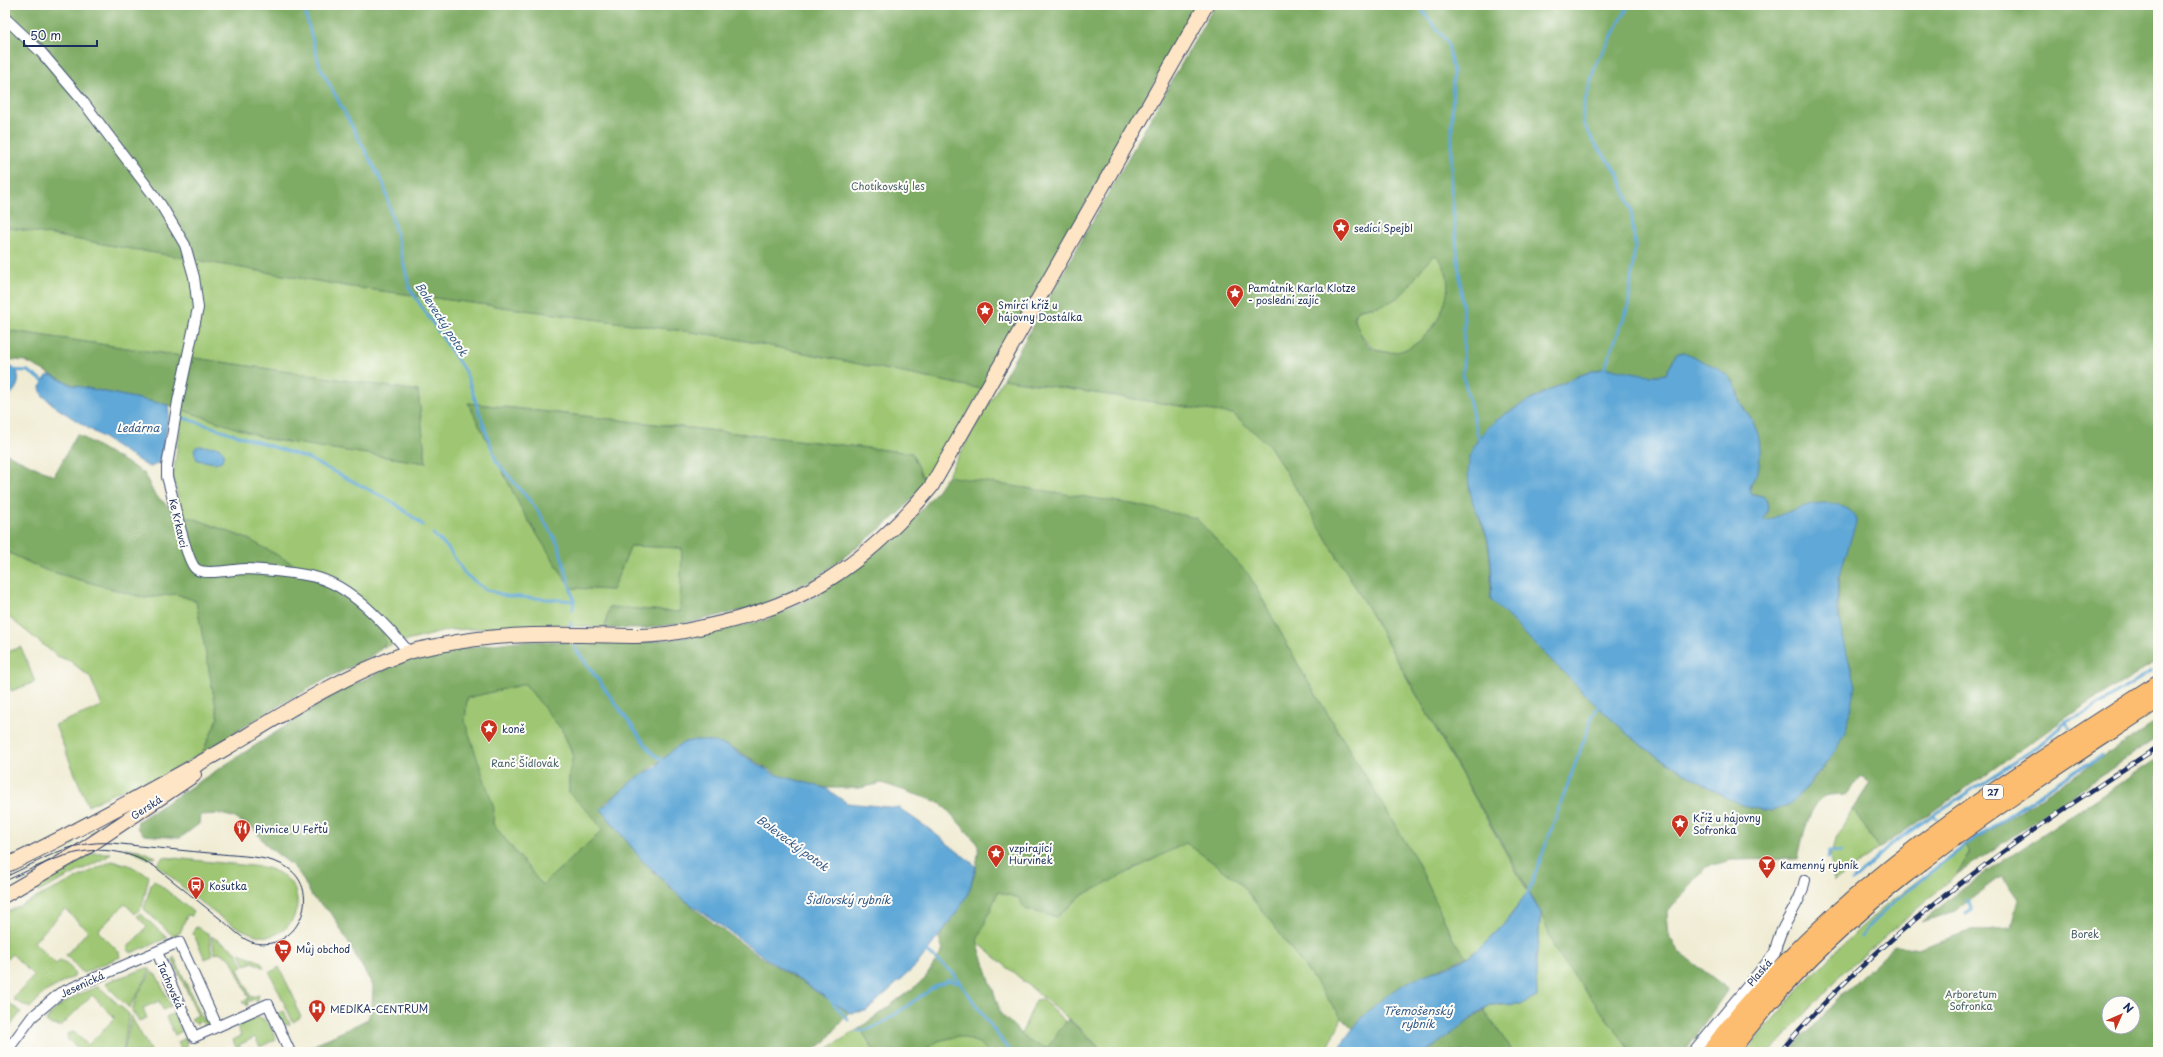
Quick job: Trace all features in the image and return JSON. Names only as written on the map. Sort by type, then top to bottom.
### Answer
[{"type":"highway","name":"27","points":[[1711,1052],[1750,1002],[1779,971],[1809,940],[1881,875],[1969,808],[2158,684]]},
{"type":"highway","name":"27","points":[[1730,1052],[1761,1013],[1820,950],[1891,886],[1935,850],[1977,820],[2158,699]]},
{"type":"street","name":"Gerská","points":[[5,866],[82,828],[339,682],[409,652],[449,643],[516,635],[641,636],[714,625],[744,618],[801,595],[839,574],[883,540],[905,518],[931,487],[1204,6]]},
{"type":"street","name":"Ke Krkavci","points":[[5,18],[41,52],[81,99],[161,206],[185,245],[194,277],[198,308],[178,401],[167,466],[168,477],[186,552],[195,569],[203,573],[246,569],[317,577],[341,589],[364,606],[409,652]]},
{"type":"street","name":"Gerská","points":[[5,895],[81,851],[284,714]]},
{"type":"street","name":"Plaská","points":[[1693,1052],[1774,954],[1777,941],[1799,902],[1805,880]]},
{"type":"street","name":"Tachovská","points":[[217,1026],[179,942],[156,952],[194,1037],[268,1004],[290,1052]]},
{"type":"street","name":"Jesenická","points":[[6,1052],[32,1018],[60,993],[156,952]]},
{"type":"green space","name":"Chotíkovský les","points":[[5,5],[1198,5],[982,389],[721,336],[352,287],[5,227]]},
{"type":"green space","points":[[1215,5],[2158,5],[2158,660],[2073,713],[1879,849],[1853,809],[1870,783],[1861,776],[1847,794],[1826,796],[1815,806],[1807,824],[1798,859],[1731,860],[1706,867],[1667,913],[1669,936],[1679,952],[1728,989],[1685,1052],[1632,1052],[1555,950],[1541,913],[1355,586],[1270,446],[1233,414],[1003,379]],"holes":[[[1435,255],[1445,270],[1448,287],[1444,306],[1435,324],[1422,339],[1406,349],[1389,352],[1368,345],[1365,342],[1354,318],[1357,310],[1382,305],[1397,298],[1409,287],[1424,266]],[[1684,352],[1727,375],[1735,383],[1741,404],[1752,420],[1754,478],[1749,491],[1752,495],[1764,496],[1766,499],[1767,510],[1763,519],[1766,521],[1781,515],[1843,557],[1840,568],[1838,613],[1844,647],[1852,670],[1851,704],[1842,737],[1834,752],[1813,780],[1788,805],[1729,799],[1653,754],[1630,736],[1595,704],[1491,600],[1491,565],[1487,537],[1473,502],[1505,414],[1539,395],[1581,375],[1593,371],[1611,369],[1650,375],[1666,374],[1676,354]]]},
{"type":"green space","points":[[5,227],[352,287],[721,336],[982,389],[925,483],[912,453],[469,403],[523,512],[571,588],[612,590],[631,546],[682,548],[680,612],[609,607],[605,628],[558,625],[449,630],[383,647],[386,642],[250,540],[193,518],[182,517],[173,476],[183,410],[268,439],[426,463],[418,391],[5,330]]},
{"type":"green space","points":[[1435,255],[1446,272],[1448,291],[1442,311],[1430,330],[1415,344],[1398,352],[1380,351],[1364,338],[1359,331],[1355,317],[1357,310],[1382,305],[1408,287],[1428,260]]},
{"type":"green space","points":[[5,330],[418,391],[426,463],[268,439],[168,405],[72,385],[25,361],[5,359]]},
{"type":"green space","points":[[1003,379],[1233,414],[1270,446],[1355,586],[1528,892],[1502,926],[1481,947],[1467,957],[1454,941],[1417,861],[1304,675],[1249,575],[947,476]]},
{"type":"green space","points":[[468,403],[912,453],[925,483],[900,513],[852,551],[813,580],[761,606],[691,622],[641,629],[605,628],[609,607],[680,612],[682,548],[631,546],[612,590],[571,588],[523,512]]},
{"type":"green space","points":[[77,434],[144,473],[154,494],[181,517],[193,518],[250,540],[290,562],[375,616],[386,642],[375,654],[367,659],[310,688],[202,753],[218,718],[196,601],[176,594],[145,598],[45,570],[5,551],[5,453],[54,476]]},
{"type":"green space","points":[[947,476],[1132,504],[1196,518],[1249,575],[1304,675],[1417,861],[1454,941],[1467,957],[1419,978],[1392,993],[1366,1015],[1353,1029],[1342,1018],[1269,919],[1238,881],[1186,843],[1081,896],[1057,917],[1025,909],[1019,898],[998,892],[977,941],[1001,1014],[1029,1041],[1047,1048],[1068,1019],[1104,1052],[988,1052],[979,1043],[959,1036],[938,1041],[922,1052],[875,1052],[860,1028],[924,980],[943,950],[939,938],[969,891],[976,869],[979,845],[941,803],[882,783],[860,788],[825,788],[780,776],[735,749],[707,741],[685,742],[604,804],[605,814],[647,865],[683,899],[705,917],[752,951],[849,1012],[825,1042],[811,1052],[310,1052],[308,1048],[368,1019],[372,1006],[373,986],[332,914],[313,898],[301,876],[293,866],[267,846],[253,828],[233,817],[220,814],[200,815],[199,824],[180,838],[144,835],[137,828],[138,821],[343,689],[407,660],[450,650],[517,641],[642,643],[694,636],[766,620],[821,593],[861,563],[910,523],[937,491]],"holes":[[[525,684],[562,730],[573,755],[569,775],[569,793],[593,817],[603,830],[542,885],[493,824],[494,808],[465,722],[467,698]]]},
{"type":"green space","points":[[5,551],[45,570],[145,598],[176,594],[196,601],[218,718],[202,753],[150,783],[116,792],[88,806],[55,725],[102,706],[90,677],[70,661],[57,656],[5,614]]},
{"type":"green space","points":[[21,647],[35,682],[11,691],[5,673],[5,653]]},
{"type":"green space","name":"Ranč Šídlovák","points":[[525,684],[562,730],[573,756],[569,775],[569,793],[593,817],[603,830],[542,885],[493,824],[465,722],[467,698]]},
{"type":"green space","points":[[2158,721],[2158,737],[1956,875],[1970,853],[1966,846]]},
{"type":"green space","name":"Borek","points":[[2158,758],[2158,1052],[1979,1052],[1976,1049],[1965,1048],[1965,1052],[1789,1052],[1835,1002],[1895,945],[1918,949],[1969,931],[2011,928],[2018,899],[2002,876],[1955,911],[1921,923],[1964,887]]},
{"type":"green space","points":[[1853,809],[1879,849],[1834,881],[1830,857],[1835,840]]},
{"type":"green space","points":[[110,815],[114,823],[94,835],[90,834],[106,823]]},
{"type":"green space","points":[[73,841],[75,843],[5,874],[5,872]]},
{"type":"green space","points":[[1186,842],[1238,881],[1269,919],[1342,1018],[1326,1052],[1104,1052],[1077,1026],[976,941],[998,892],[1019,898],[1025,909],[1057,917],[1081,896]]},
{"type":"green space","points":[[1966,846],[1970,852],[1956,875],[1845,971],[1770,1052],[1746,1052],[1820,967],[1861,927],[1912,885]]},
{"type":"green space","points":[[125,848],[138,850],[156,857],[149,859]]},
{"type":"green space","points":[[93,853],[111,853],[107,857],[38,892],[35,887],[44,880]]},
{"type":"green space","points":[[163,857],[262,867],[281,874],[292,884],[297,897],[296,910],[291,922],[282,931],[270,936],[256,935],[242,930],[216,914],[191,895],[157,865]]},
{"type":"green space","points":[[112,861],[129,865],[149,876],[142,907],[135,914],[125,904],[98,931],[119,952],[120,957],[83,973],[66,955],[88,931],[65,909],[34,942],[56,964],[60,960],[67,964],[75,976],[45,992],[30,1008],[14,1000],[13,999],[34,976],[12,954],[5,961],[5,913]]},
{"type":"green space","points":[[154,880],[193,912],[192,916],[187,915],[180,933],[173,936],[144,909],[151,885]]},
{"type":"green space","points":[[140,913],[167,938],[131,953],[127,948],[147,927],[137,916]]},
{"type":"green space","points":[[1541,913],[1555,950],[1632,1052],[1513,1052],[1484,1010],[1489,1005],[1508,1005],[1537,997],[1536,960]]},
{"type":"green space","points":[[197,927],[209,934],[212,956],[205,959],[193,933]]},
{"type":"green space","points":[[211,936],[236,951],[243,966],[238,969],[251,997],[259,995],[257,1003],[255,999],[247,1002],[248,1006],[242,1002],[249,998],[231,959],[219,952],[215,954]]},
{"type":"green space","points":[[240,953],[261,962],[264,968],[253,962],[245,965]]},
{"type":"green space","points":[[174,957],[203,1020],[209,1017],[210,1022],[207,1026],[203,1027],[204,1023],[198,1021],[197,1025],[191,1019],[198,1015],[172,959]]},
{"type":"green space","points":[[279,967],[297,1004],[295,1005],[301,1017],[293,1022],[270,973]]},
{"type":"green space","points":[[147,968],[151,970],[129,1008],[106,985],[107,982]]},
{"type":"green space","points":[[152,972],[157,976],[171,1006],[163,1010],[159,1001],[143,1008],[147,1018],[139,1021],[132,1011],[133,1006],[140,990]]},
{"type":"green space","points":[[98,986],[129,1014],[123,1052],[82,1051],[68,1040],[67,1034],[74,1032],[88,1045],[115,1018],[92,995],[61,1026],[52,1025],[46,1021],[62,1004]]},
{"type":"green space","points":[[1042,999],[1097,1052],[1024,1052],[1020,1037],[1036,1000]]},
{"type":"green space","points":[[9,1003],[21,1012],[5,1033],[5,1006]]},
{"type":"green space","points":[[1484,1010],[1513,1052],[1425,1052]]},
{"type":"green space","points":[[284,1011],[290,1024],[282,1024],[277,1014]]},
{"type":"green space","points":[[174,1013],[182,1031],[175,1035],[166,1017]]},
{"type":"green space","points":[[131,1016],[151,1052],[124,1052]]},
{"type":"green space","points":[[256,1017],[266,1021],[276,1039],[260,1047],[255,1037],[239,1045],[243,1052],[238,1052],[233,1040],[241,1036],[237,1026]]},
{"type":"green space","points":[[860,1028],[875,1052],[822,1052]]},
{"type":"green space","points":[[959,1036],[979,1043],[988,1052],[922,1052],[938,1041]]},
{"type":"green space","points":[[186,1038],[187,1052],[182,1052],[178,1042]]},
{"type":"water","points":[[1684,352],[1718,369],[1732,380],[1741,405],[1755,426],[1759,438],[1760,458],[1757,473],[1751,485],[1750,491],[1752,495],[1764,496],[1768,508],[1764,519],[1766,521],[1812,504],[1825,503],[1836,504],[1847,509],[1856,517],[1856,523],[1838,579],[1837,612],[1855,686],[1846,730],[1835,752],[1803,792],[1788,805],[1772,811],[1750,808],[1729,799],[1653,754],[1630,736],[1595,704],[1491,600],[1492,584],[1489,545],[1484,528],[1473,503],[1469,483],[1469,467],[1472,452],[1478,440],[1487,429],[1499,419],[1573,378],[1601,369],[1617,369],[1650,375],[1666,374],[1676,354]]},
{"type":"water","points":[[5,362],[17,371],[18,375],[17,386],[7,398],[5,398]]},
{"type":"water","name":"Ledárna","points":[[51,375],[72,385],[168,405],[169,414],[160,462],[151,467],[147,466],[57,408],[42,395],[40,387],[47,376]]},
{"type":"water","points":[[196,447],[219,447],[224,453],[222,461],[215,463],[197,460],[194,451]]},
{"type":"water","name":"Šidlovský rybník","points":[[697,740],[714,742],[728,746],[774,774],[825,788],[847,803],[899,808],[929,829],[976,866],[969,891],[960,908],[916,966],[866,1011],[850,1013],[770,961],[685,900],[642,860],[601,809],[632,781],[654,768],[675,748],[685,742]]},
{"type":"water","name":"Třemošenský rybník","points":[[1528,892],[1541,913],[1536,960],[1537,997],[1522,1004],[1489,1005],[1425,1052],[1336,1052],[1359,1021],[1398,987],[1462,960],[1482,946],[1506,922]]},
{"type":"waterway","name":"Bolevecký potok","points":[[303,5],[320,67],[384,185],[410,289],[466,373],[496,461],[536,508],[558,544],[574,601],[573,610]]},
{"type":"waterway","points":[[1418,5],[1448,43],[1453,72],[1451,186],[1464,321],[1463,375],[1479,440]]},
{"type":"waterway","points":[[1603,372],[1628,307],[1635,247],[1631,208],[1619,175],[1594,142],[1583,123],[1583,109],[1595,66],[1629,5]]},
{"type":"waterway","points":[[5,370],[28,371],[46,383]]},
{"type":"waterway","points":[[181,417],[307,458],[393,502],[423,525]]},
{"type":"waterway","points":[[433,534],[448,548],[465,574],[485,589],[506,596],[574,601]]},
{"type":"waterway","name":"Bolevecký potok","points":[[574,643],[575,648],[651,752],[666,763]]},
{"type":"waterway","points":[[2066,722],[2086,713],[2151,671]]},
{"type":"waterway","points":[[1527,896],[1592,718],[1599,704]]},
{"type":"waterway","points":[[1937,819],[1933,815],[2037,747],[2066,722],[2070,728]]},
{"type":"waterway","points":[[1862,937],[1866,929],[1877,918],[1933,870],[2005,818],[2079,768],[2093,762],[2101,756]]},
{"type":"waterway","points":[[1852,881],[1892,844],[1933,815]]},
{"type":"waterway","points":[[1828,858],[1829,851],[1841,852]]},
{"type":"waterway","points":[[1966,914],[1972,910],[1967,900]]},
{"type":"waterway","name":"Bolevecký potok","points":[[925,950],[953,973],[1010,1052]]},
{"type":"waterway","points":[[858,1031],[867,1030],[884,1022],[937,985],[949,980],[959,983]]},
{"type":"waterway","points":[[827,996],[848,1020]]},
{"type":"tram line","points":[[5,877],[57,852],[69,848],[97,843],[112,843],[253,857],[276,862],[283,865],[296,875],[303,888],[304,902],[302,916],[295,928],[284,938],[271,943],[255,943],[250,942],[238,934],[154,866],[133,856],[114,851],[96,850],[78,852],[60,857],[5,881]]},
{"type":"railway","points":[[1780,1052],[1821,1007],[1864,964],[1957,886],[2056,814],[2158,747]]},
{"type":"place","name":"sedící Spejbl","points":[[1341,242]]},
{"type":"place","name":"Památník Karla Klotze - poslední zajíc","points":[[1235,308]]},
{"type":"place","name":"Smírčí kříž u hájovny Dostálka","points":[[985,325]]},
{"type":"place","name":"koně","points":[[489,743]]},
{"type":"place","name":"Kříž u hájovny Sofronka","points":[[1680,838]]},
{"type":"place","name":"Pivnice U Feřtů","points":[[242,843]]},
{"type":"place","name":"vzpírající Hurvínek","points":[[996,868]]},
{"type":"place","name":"Kamenný rybník","points":[[1767,879]]},
{"type":"place","name":"Košutka","points":[[196,900]]},
{"type":"place","name":"Můj obchod","points":[[283,963]]},
{"type":"place","name":"MEDIKA-CENTRUM","points":[[317,1023]]},
{"type":"park label","name":"Arboretum Sofronka","points":[[1971,998]]}]
